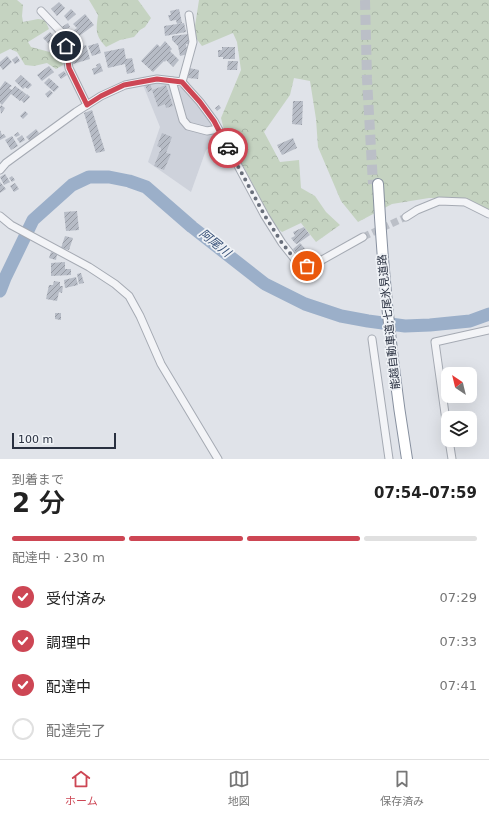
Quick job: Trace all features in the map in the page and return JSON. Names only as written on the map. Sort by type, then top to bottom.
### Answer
[{"type":"highway","name":"能越自動車道;七尾氷見道路","points":[[375,184],[389,370],[402,459]]},
{"type":"highway","name":"能越自動車道;七尾氷見道路","points":[[383,301],[407,459]]},
{"type":"street","points":[[41,11],[64,34],[69,68],[87,105]]},
{"type":"street","points":[[182,82],[193,42],[189,15]]},
{"type":"street","points":[[0,170],[6,163],[101,96],[124,85],[157,79],[182,82],[200,102],[218,129],[265,216],[282,243],[297,262],[307,266],[313,265],[363,237]]},
{"type":"street","points":[[172,81],[183,120],[188,126],[207,131],[218,129]]},
{"type":"street","points":[[406,217],[417,210],[439,201],[465,202],[489,214]]},
{"type":"street","points":[[0,216],[11,225],[115,284],[129,296],[140,316],[161,364],[218,459]]},
{"type":"street","points":[[445,411],[435,342],[489,330]]},
{"type":"street","points":[[372,339],[389,459]]},
{"type":"street","points":[[450,447],[452,459]]},
{"type":"shaded area","points":[[164,82],[183,88],[203,109],[219,140],[206,150],[191,192],[148,162],[160,127],[143,85]]},
{"type":"green space","points":[[0,0],[17,0],[23,5],[23,22],[38,19],[45,20],[49,29],[28,42],[31,47],[57,54],[62,58],[63,65],[56,69],[47,63],[34,66],[25,65],[17,52],[10,49],[0,54]]},
{"type":"green space","points":[[89,0],[138,0],[151,18],[145,27],[134,37],[120,40],[106,47],[98,36],[98,15]]},
{"type":"green space","points":[[199,0],[489,0],[489,210],[465,198],[429,198],[392,204],[358,222],[341,201],[318,147],[316,119],[310,81],[294,78],[290,95],[264,132],[280,162],[299,160],[301,188],[315,196],[326,212],[340,225],[316,242],[301,223],[282,232],[275,226],[224,130],[221,118],[241,70],[237,42],[233,33],[202,46],[195,37]]},
{"type":"building","points":[[59,2],[65,8],[57,16],[51,9]]},
{"type":"building","points":[[71,9],[76,14],[68,21],[64,16]]},
{"type":"building","points":[[179,9],[182,23],[177,24],[176,20],[170,21],[168,15],[171,15],[170,11]]},
{"type":"building","points":[[85,14],[94,25],[78,37],[73,31],[77,28],[73,24]]},
{"type":"building","points":[[68,23],[70,27],[64,30],[62,27]]},
{"type":"building","points":[[184,23],[186,32],[165,36],[164,26]]},
{"type":"building","points":[[50,32],[56,38],[49,44],[43,38]]},
{"type":"building","points":[[188,34],[189,44],[186,44],[188,54],[180,56],[178,46],[172,40],[172,36]]},
{"type":"building","points":[[165,41],[172,49],[170,51],[179,60],[173,67],[166,60],[153,72],[141,61],[157,44],[160,47]]},
{"type":"building","points":[[98,43],[101,53],[92,56],[88,46]]},
{"type":"building","points":[[86,45],[90,59],[73,64],[69,50]]},
{"type":"building","points":[[222,47],[235,47],[235,59],[223,59],[223,57],[218,57],[218,50],[222,50]]},
{"type":"building","points":[[124,48],[126,59],[132,58],[135,72],[127,74],[125,64],[108,68],[104,52]]},
{"type":"building","points":[[7,56],[12,62],[3,70],[0,66],[0,62]]},
{"type":"building","points":[[17,56],[20,61],[15,64],[12,60]]},
{"type":"building","points":[[228,61],[238,61],[237,70],[227,70]]},
{"type":"building","points":[[100,63],[103,71],[94,75],[92,69],[97,67],[96,65]]},
{"type":"building","points":[[49,66],[54,72],[42,81],[37,75]]},
{"type":"building","points":[[189,68],[199,70],[198,79],[188,78]]},
{"type":"building","points":[[64,71],[67,75],[61,79],[58,75]]},
{"type":"building","points":[[21,75],[32,85],[28,89],[25,87],[23,89],[15,81]]},
{"type":"building","points":[[49,78],[59,87],[54,92],[44,83]]},
{"type":"building","points":[[5,81],[12,86],[9,88],[12,90],[15,86],[26,94],[20,101],[11,94],[2,105],[0,103],[0,88]]},
{"type":"building","points":[[150,83],[152,90],[148,92],[145,85]]},
{"type":"building","points":[[166,85],[173,106],[166,108],[165,104],[158,107],[152,90]]},
{"type":"building","points":[[50,90],[53,93],[48,98],[45,94]]},
{"type":"building","points":[[27,94],[30,97],[24,103],[21,100]]},
{"type":"building","points":[[293,101],[303,101],[302,125],[292,124]]},
{"type":"building","points":[[1,105],[5,108],[1,114],[0,107]]},
{"type":"building","points":[[219,105],[221,108],[217,111],[215,108]]},
{"type":"building","points":[[92,110],[105,151],[96,153],[84,113]]},
{"type":"building","points":[[25,111],[28,114],[23,119],[20,116]]},
{"type":"building","points":[[36,129],[39,133],[30,141],[26,137]]},
{"type":"building","points":[[0,130],[2,135],[4,134],[6,137],[0,140]]},
{"type":"building","points":[[18,132],[20,135],[16,137],[14,135]]},
{"type":"building","points":[[162,133],[172,137],[166,153],[171,154],[164,170],[154,166],[161,151],[161,148],[157,146]]},
{"type":"building","points":[[22,135],[25,140],[20,143],[17,139]]},
{"type":"building","points":[[12,136],[18,146],[11,150],[5,140]]},
{"type":"building","points":[[293,138],[297,148],[282,155],[277,145]]},
{"type":"building","points":[[5,174],[10,182],[4,185],[0,177]]},
{"type":"building","points":[[12,176],[15,180],[12,182],[9,178]]},
{"type":"building","points":[[0,182],[6,189],[0,193]]},
{"type":"building","points":[[15,183],[19,189],[14,192],[10,186]]},
{"type":"building","points":[[77,211],[79,230],[66,231],[64,212]]},
{"type":"building","points":[[304,227],[310,235],[297,244],[291,238],[295,236],[293,232]]},
{"type":"building","points":[[65,236],[73,238],[69,250],[61,248]]},
{"type":"building","points":[[300,243],[307,251],[299,257],[293,249]]},
{"type":"building","points":[[51,252],[57,254],[56,260],[49,258]]},
{"type":"building","points":[[65,262],[65,269],[71,269],[71,275],[51,276],[51,263]]},
{"type":"building","points":[[81,273],[84,283],[79,284],[77,274]]},
{"type":"building","points":[[76,277],[78,285],[65,288],[64,280]]},
{"type":"building","points":[[54,281],[60,282],[60,286],[63,286],[62,293],[59,292],[57,301],[46,299],[49,285],[53,285]]},
{"type":"building","points":[[55,313],[61,313],[61,320],[55,319]]},
{"type":"waterway","name":"阿尾川","points":[[0,291],[33,220],[72,185],[89,177],[109,177],[129,181],[146,187],[192,227],[265,284],[305,304],[341,316],[405,326],[470,321],[489,314]]},
{"type":"tunnel","points":[[365,0],[367,79],[373,184]]},
{"type":"tunnel","points":[[363,237],[406,217]]},
{"type":"way so far","points":[[228,148],[265,216],[282,243],[297,262],[307,266]]},
{"type":"route","points":[[66,46],[69,68],[87,105],[101,96],[124,85],[142,83],[157,79],[182,82],[200,102],[214,121],[228,148]]}]
